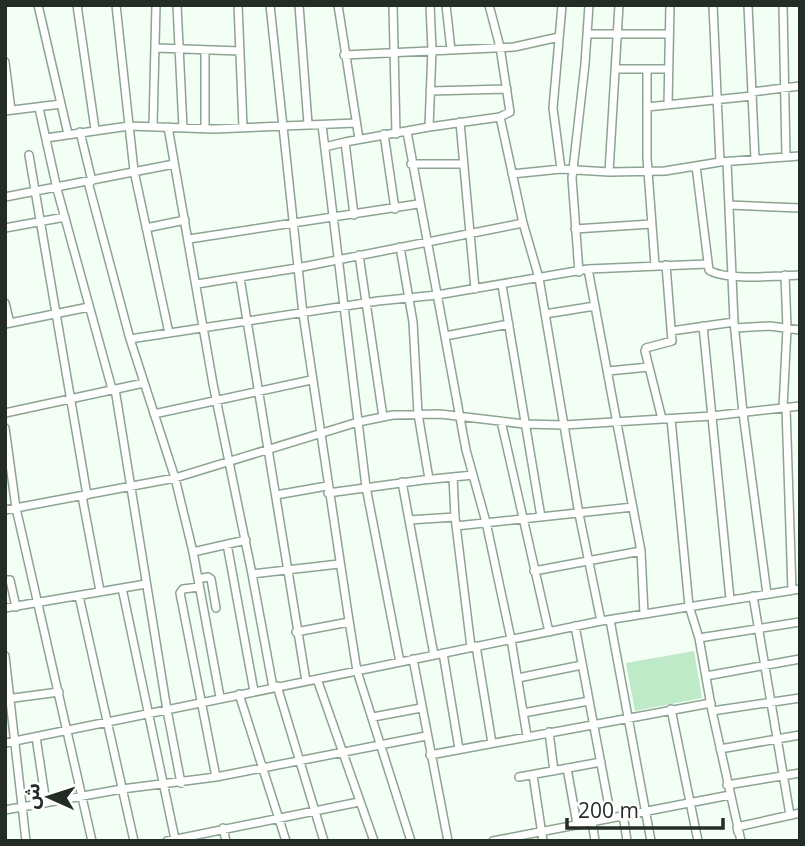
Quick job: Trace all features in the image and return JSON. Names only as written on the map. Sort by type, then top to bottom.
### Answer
[{"type":"street","points":[[38,5],[68,134]]},
{"type":"street","points":[[77,5],[95,129]]},
{"type":"street","points":[[116,5],[134,171],[169,333]]},
{"type":"street","points":[[153,126],[156,5]]},
{"type":"street","points":[[177,5],[183,128]]},
{"type":"street","points":[[238,5],[243,127]]},
{"type":"street","points":[[270,5],[311,380],[357,671],[411,841]]},
{"type":"street","points":[[299,5],[308,124]]},
{"type":"street","points":[[338,5],[359,139]]},
{"type":"street","points":[[393,5],[396,134]]},
{"type":"street","points":[[429,127],[432,50],[430,5]]},
{"type":"street","points":[[446,5],[451,50]]},
{"type":"street","points":[[325,147],[384,134],[500,117],[510,112],[500,47],[489,5]]},
{"type":"street","points":[[561,169],[553,108],[562,5]]},
{"type":"street","points":[[579,272],[572,171],[589,5]]},
{"type":"street","points":[[609,172],[619,5]]},
{"type":"street","points":[[668,105],[670,5]]},
{"type":"street","points":[[713,5],[718,102],[734,277],[734,325],[767,594]]},
{"type":"street","points":[[748,5],[755,159]]},
{"type":"street","points":[[783,5],[786,156]]},
{"type":"street","points":[[588,34],[669,34]]},
{"type":"street","points":[[344,55],[514,47],[559,37]]},
{"type":"street","points":[[156,48],[240,51]]},
{"type":"street","points":[[205,50],[205,129]]},
{"type":"street","points":[[5,62],[8,110],[61,104]]},
{"type":"street","points":[[617,69],[668,69]]},
{"type":"street","points":[[647,69],[647,171],[655,265]]},
{"type":"street","points":[[647,107],[718,102],[800,86]]},
{"type":"street","points":[[430,91],[507,89]]},
{"type":"street","points":[[39,108],[57,189],[114,389],[181,783]]},
{"type":"street","points":[[500,117],[523,223],[539,278],[579,514],[601,621]]},
{"type":"street","points":[[460,122],[475,289]]},
{"type":"street","points":[[46,138],[129,125],[205,129],[356,123]]},
{"type":"street","points":[[322,125],[366,487],[400,662]]},
{"type":"street","points":[[168,127],[217,401],[275,687],[324,841]]},
{"type":"street","points":[[80,132],[130,339],[174,478],[193,552],[220,697]]},
{"type":"street","points":[[407,132],[418,204],[460,416],[512,639],[527,736]]},
{"type":"street","points":[[384,134],[395,209]]},
{"type":"street","points":[[345,142],[354,215]]},
{"type":"street","points":[[29,155],[72,398],[100,591]]},
{"type":"street","points":[[512,174],[561,169],[609,172],[673,170],[723,162],[800,156]]},
{"type":"street","points":[[5,197],[57,189],[174,164]]},
{"type":"street","points":[[411,164],[464,164]]},
{"type":"street","points":[[696,166],[707,264],[712,272],[734,277],[800,273]]},
{"type":"street","points":[[189,239],[418,204]]},
{"type":"street","points":[[729,205],[800,208]]},
{"type":"street","points":[[5,228],[65,217]]},
{"type":"street","points":[[146,228],[185,220]]},
{"type":"street","points":[[197,284],[297,268],[523,223]]},
{"type":"street","points":[[575,229],[651,224]]},
{"type":"street","points":[[400,247],[410,298],[418,414],[429,479]]},
{"type":"street","points":[[359,255],[383,417]]},
{"type":"street","points":[[130,339],[366,303],[437,295],[588,269],[707,264]]},
{"type":"street","points":[[666,265],[672,341],[645,349],[666,419],[689,606],[699,638],[740,841]]},
{"type":"street","points":[[588,269],[634,507],[641,551],[643,614]]},
{"type":"street","points":[[5,743],[575,626],[796,589],[784,408],[787,328],[785,275]]},
{"type":"street","points":[[240,278],[306,681]]},
{"type":"street","points":[[502,285],[541,517]]},
{"type":"street","points":[[5,303],[8,324],[89,307]]},
{"type":"street","points":[[545,314],[595,306]]},
{"type":"street","points":[[445,336],[509,324]]},
{"type":"street","points":[[671,331],[734,325],[800,330]]},
{"type":"street","points":[[703,326],[730,599]]},
{"type":"street","points":[[608,371],[649,367]]},
{"type":"street","points":[[154,414],[311,380]]},
{"type":"street","points":[[5,413],[144,383]]},
{"type":"street","points":[[5,510],[174,478],[358,422],[383,417],[418,414],[564,425],[712,416],[800,406]]},
{"type":"street","points":[[501,421],[549,632]]},
{"type":"street","points":[[5,428],[16,508],[92,841]]},
{"type":"street","points":[[276,495],[473,475]]},
{"type":"street","points":[[453,477],[456,526],[473,647],[492,743]]},
{"type":"street","points":[[402,482],[434,655]]},
{"type":"street","points":[[456,526],[634,507]]},
{"type":"street","points":[[409,520],[455,517]]},
{"type":"street","points":[[193,552],[246,540]]},
{"type":"street","points":[[227,544],[254,691]]},
{"type":"street","points":[[534,570],[641,551]]},
{"type":"street","points":[[253,574],[339,564]]},
{"type":"street","points":[[216,608],[211,579],[208,577],[180,593],[216,777]]},
{"type":"street","points":[[5,580],[10,580],[16,607]]},
{"type":"street","points":[[5,608],[146,584]]},
{"type":"street","points":[[122,588],[147,714],[165,784],[172,840],[359,802]]},
{"type":"street","points":[[79,596],[134,841]]},
{"type":"street","points":[[753,596],[790,815]]},
{"type":"street","points":[[610,620],[651,841]]},
{"type":"street","points":[[296,632],[349,622]]},
{"type":"street","points":[[699,638],[800,622]]},
{"type":"street","points":[[575,626],[611,817]]},
{"type":"street","points":[[443,653],[459,749]]},
{"type":"street","points":[[5,656],[26,841]]},
{"type":"street","points":[[413,659],[448,841]]},
{"type":"street","points":[[706,676],[800,659]]},
{"type":"street","points":[[518,677],[582,665]]},
{"type":"street","points":[[317,679],[374,841]]},
{"type":"street","points":[[8,699],[59,692]]},
{"type":"street","points":[[239,694],[286,841]]},
{"type":"street","points":[[430,755],[671,709],[771,703],[800,698]]},
{"type":"street","points":[[523,713],[589,701]]},
{"type":"street","points":[[373,717],[421,708]]},
{"type":"street","points":[[671,709],[696,840]]},
{"type":"street","points":[[549,732],[554,771]]},
{"type":"street","points":[[720,749],[800,735]]},
{"type":"street","points":[[5,810],[122,789],[216,777],[426,736]]},
{"type":"street","points":[[36,737],[46,803]]},
{"type":"street","points":[[519,777],[601,762]]},
{"type":"street","points":[[567,768],[577,824]]},
{"type":"street","points":[[727,785],[800,773]]},
{"type":"street","points":[[533,775],[542,836]]},
{"type":"street","points":[[495,841],[542,836],[577,824],[730,795]]},
{"type":"street","points":[[737,827],[800,813]]},
{"type":"street","points":[[623,814],[627,841]]},
{"type":"street","points":[[592,821],[595,841]]},
{"type":"street","points":[[223,828],[226,841]]},
{"type":"green space","points":[[694,651],[702,698],[635,711],[626,663]]}]
